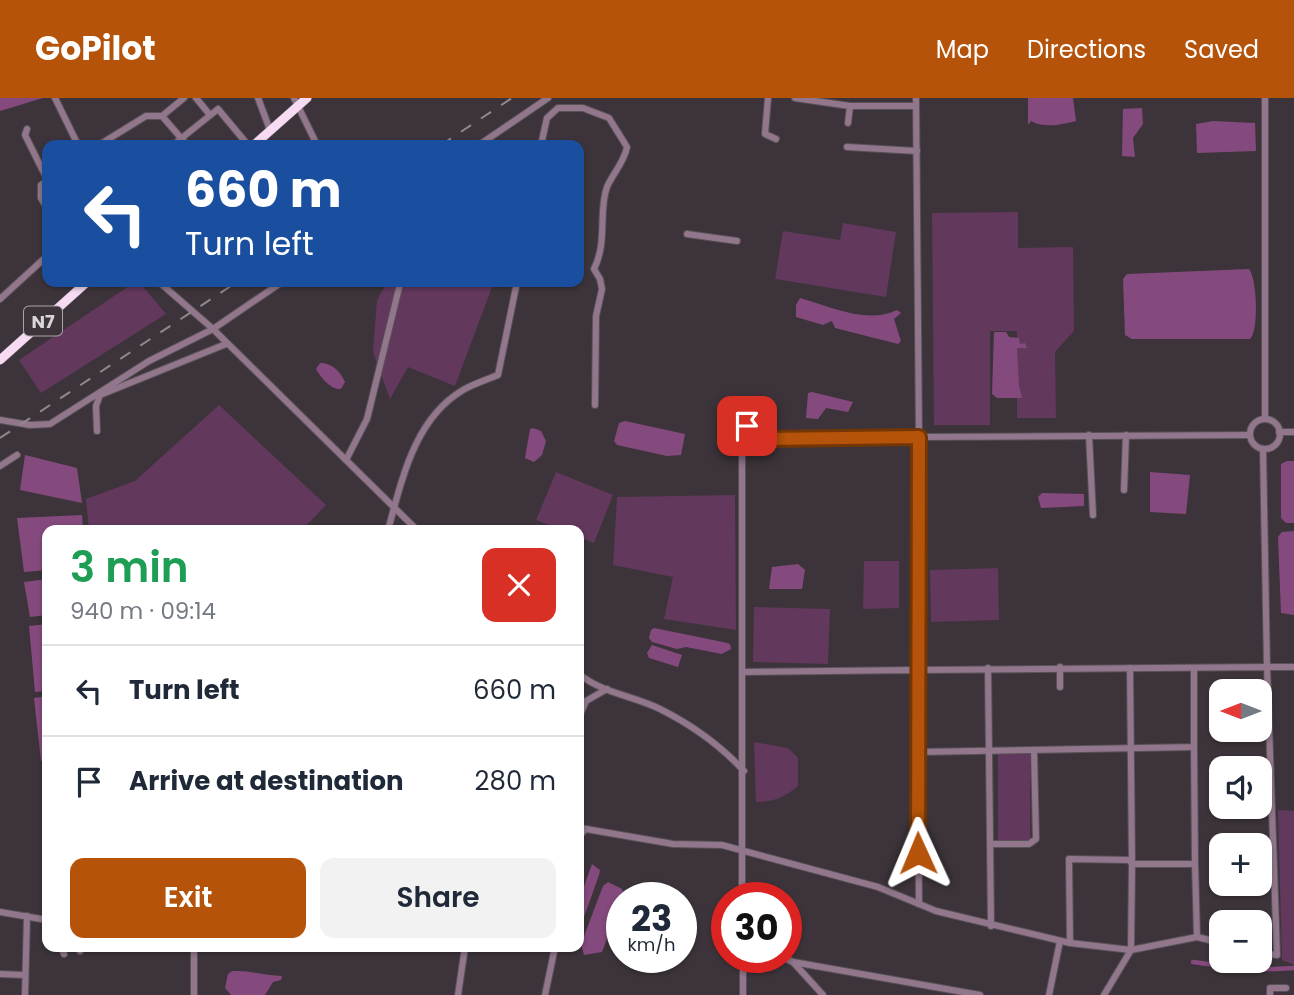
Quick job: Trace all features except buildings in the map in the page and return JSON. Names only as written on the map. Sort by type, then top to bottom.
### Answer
[{"type":"highway","points":[[260,140],[296,103],[307,98]]},
{"type":"highway","name":"N7","points":[[0,360],[81,287]]},
{"type":"street","points":[[55,98],[76,140]]},
{"type":"street","points":[[108,140],[146,116],[162,116],[184,98]]},
{"type":"street","points":[[196,98],[210,115]]},
{"type":"street","points":[[258,98],[270,131]]},
{"type":"street","points":[[487,140],[548,98]]},
{"type":"street","points":[[768,98],[765,134],[776,139]]},
{"type":"street","points":[[796,98],[850,106],[916,102],[919,904]]},
{"type":"street","points":[[1265,98],[1265,419]]},
{"type":"street","points":[[296,103],[314,140]]},
{"type":"street","points":[[848,123],[850,106]]},
{"type":"street","points":[[542,140],[547,118],[558,108],[583,108],[609,118],[627,148],[606,188],[604,233],[594,269],[602,289],[596,316],[595,405]]},
{"type":"street","points":[[162,116],[181,139],[218,109],[244,140]]},
{"type":"street","points":[[27,129],[25,135],[42,170]]},
{"type":"street","points":[[847,148],[917,152]]},
{"type":"street","points":[[687,234],[737,241]]},
{"type":"street","points":[[0,299],[42,261]]},
{"type":"street","points":[[165,287],[213,329],[412,525]]},
{"type":"street","points":[[0,420],[30,425],[50,424],[149,361],[213,329],[275,287]]},
{"type":"street","points":[[389,525],[402,471],[434,414],[462,391],[498,375],[516,287]]},
{"type":"street","points":[[346,460],[367,419],[399,288]]},
{"type":"street","points":[[97,431],[96,406],[100,395],[226,344]]},
{"type":"street","points":[[1265,419],[1275,423],[1279,432],[1275,444],[1263,449],[1254,444],[1250,435],[1254,423],[1265,419]]},
{"type":"street","points":[[742,451],[730,443],[733,429],[747,426],[755,438]]},
{"type":"street","points":[[1279,432],[1294,432]]},
{"type":"street","points":[[1089,435],[1093,514]]},
{"type":"street","points":[[1124,490],[1126,435]]},
{"type":"street","points":[[755,438],[1250,435]]},
{"type":"street","points":[[742,451],[751,447],[755,438]]},
{"type":"street","points":[[1263,449],[1277,955],[1272,954]]},
{"type":"street","points":[[742,451],[742,882]]},
{"type":"street","points":[[0,466],[17,455]]},
{"type":"street","points":[[742,672],[1060,667],[1294,667]]},
{"type":"street","points":[[1060,667],[1060,687]]},
{"type":"street","points":[[988,668],[991,926]]},
{"type":"street","points":[[1104,995],[1131,950],[1130,668]]},
{"type":"street","points":[[1194,668],[1197,937]]},
{"type":"street","points":[[584,677],[607,689],[659,708],[723,748],[732,751],[743,745]]},
{"type":"street","points":[[584,706],[586,701],[607,689]]},
{"type":"street","points":[[917,752],[1194,747]]},
{"type":"street","points":[[723,748],[744,771]]},
{"type":"street","points":[[991,844],[1029,844],[1036,839],[1034,750]]},
{"type":"street","points":[[584,829],[673,844],[722,845],[866,884],[991,926],[1070,943],[1131,950],[1197,937],[1209,940]]},
{"type":"street","points":[[1070,943],[1069,859],[1129,860],[1132,864],[1195,863]]},
{"type":"street","points":[[0,912],[42,919]]},
{"type":"street","points":[[25,995],[27,916]]},
{"type":"street","points":[[1049,995],[1060,941]]},
{"type":"street","points":[[194,952],[194,995]]},
{"type":"street","points":[[458,995],[463,952]]},
{"type":"street","points":[[545,995],[554,952]]},
{"type":"street","points":[[802,964],[980,995]]},
{"type":"street","points":[[802,972],[823,995]]},
{"type":"street","points":[[743,973],[743,995]]},
{"type":"street","points":[[0,974],[24,975]]},
{"type":"street","points":[[1270,995],[1270,988],[1286,988]]},
{"type":"shaded area","points":[[0,98],[43,98],[0,111]]},
{"type":"shaded area","points":[[1028,98],[1073,98],[1076,121],[1048,125],[1031,121],[1028,125]]},
{"type":"shaded area","points":[[1142,108],[1143,124],[1133,138],[1135,157],[1122,156],[1123,109]]},
{"type":"shaded area","points":[[1213,121],[1255,123],[1256,151],[1197,153],[1196,124]]},
{"type":"shaded area","points":[[1018,212],[1018,248],[1073,247],[1074,331],[1055,352],[1056,418],[1017,418],[1017,331],[990,331],[990,425],[934,425],[932,213]]},
{"type":"shaded area","points":[[843,223],[896,232],[886,297],[775,279],[783,231],[840,240]]},
{"type":"shaded area","points":[[1249,269],[1254,283],[1256,305],[1255,326],[1250,339],[1132,339],[1125,335],[1123,279],[1127,274]]},
{"type":"shaded area","points":[[128,287],[143,287],[166,314],[41,393],[19,360]]},
{"type":"shaded area","points":[[384,287],[492,287],[455,386],[408,367],[390,399],[373,352],[377,300]]},
{"type":"shaded area","points":[[800,298],[861,315],[873,316],[897,310],[901,313],[894,319],[901,341],[898,344],[835,328],[832,321],[823,325],[796,317],[796,305]]},
{"type":"shaded area","points":[[994,332],[1006,332],[1009,337],[1019,338],[1020,344],[1025,343],[1027,348],[1017,348],[1022,398],[997,398],[992,394]]},
{"type":"shaded area","points":[[320,363],[332,366],[341,375],[345,382],[341,389],[330,385],[321,376],[316,369]]},
{"type":"shaded area","points":[[808,393],[853,402],[848,412],[826,408],[818,419],[806,418]]},
{"type":"shaded area","points":[[219,405],[326,505],[307,525],[89,525],[86,499],[135,481]]},
{"type":"shaded area","points":[[625,421],[685,434],[681,455],[667,456],[617,445],[614,441],[619,423]]},
{"type":"shaded area","points":[[530,429],[541,431],[546,441],[542,455],[534,462],[525,458]]},
{"type":"shaded area","points":[[25,455],[77,468],[82,503],[20,490]]},
{"type":"shaded area","points":[[1294,461],[1294,523],[1286,523],[1281,518],[1281,464]]},
{"type":"shaded area","points":[[556,472],[613,495],[594,543],[584,539],[584,525],[548,525],[536,520]]},
{"type":"shaded area","points":[[1150,472],[1190,475],[1186,514],[1150,512]]},
{"type":"shaded area","points":[[1042,493],[1084,494],[1084,506],[1041,508],[1038,497]]},
{"type":"shaded area","points":[[735,495],[736,630],[664,619],[673,577],[613,565],[617,497]]},
{"type":"shaded area","points":[[82,515],[83,525],[42,525],[42,570],[24,572],[17,518]]},
{"type":"shaded area","points":[[1294,531],[1294,615],[1281,613],[1278,537],[1282,532]]},
{"type":"shaded area","points":[[864,561],[899,561],[899,608],[863,609]]},
{"type":"shaded area","points":[[798,564],[805,570],[802,589],[769,589],[772,567]]},
{"type":"shaded area","points":[[998,568],[999,620],[931,622],[930,570]]},
{"type":"shaded area","points":[[42,580],[42,616],[30,617],[24,582]]},
{"type":"shaded area","points":[[754,607],[830,609],[828,664],[753,662]]},
{"type":"shaded area","points":[[42,625],[42,691],[35,692],[29,626]]},
{"type":"shaded area","points":[[654,628],[723,642],[730,644],[731,649],[722,654],[686,647],[677,649],[652,642],[649,638]]},
{"type":"shaded area","points":[[652,645],[682,655],[678,667],[649,658],[647,653]]},
{"type":"shaded area","points":[[42,697],[41,761],[34,698]]},
{"type":"shaded area","points":[[754,742],[788,748],[798,758],[798,786],[779,798],[756,802]]},
{"type":"shaded area","points":[[998,754],[1030,754],[1030,842],[998,843]]},
{"type":"shaded area","points":[[1278,810],[1294,811],[1294,965],[1282,960]]},
{"type":"shaded area","points":[[592,864],[600,870],[584,917],[584,886]]},
{"type":"shaded area","points":[[606,884],[606,941],[602,952],[584,955],[584,936]]},
{"type":"shaded area","points":[[232,971],[282,976],[281,980],[273,982],[265,995],[231,995],[225,988],[228,974]]},
{"type":"waterway","points":[[1193,962],[1253,970],[1294,968]]},
{"type":"railway","points":[[449,140],[512,98]]},
{"type":"railway","points":[[0,438],[229,287]]},
{"type":"route","points":[[747,426],[755,438],[766,439],[919,437],[918,853]]}]
